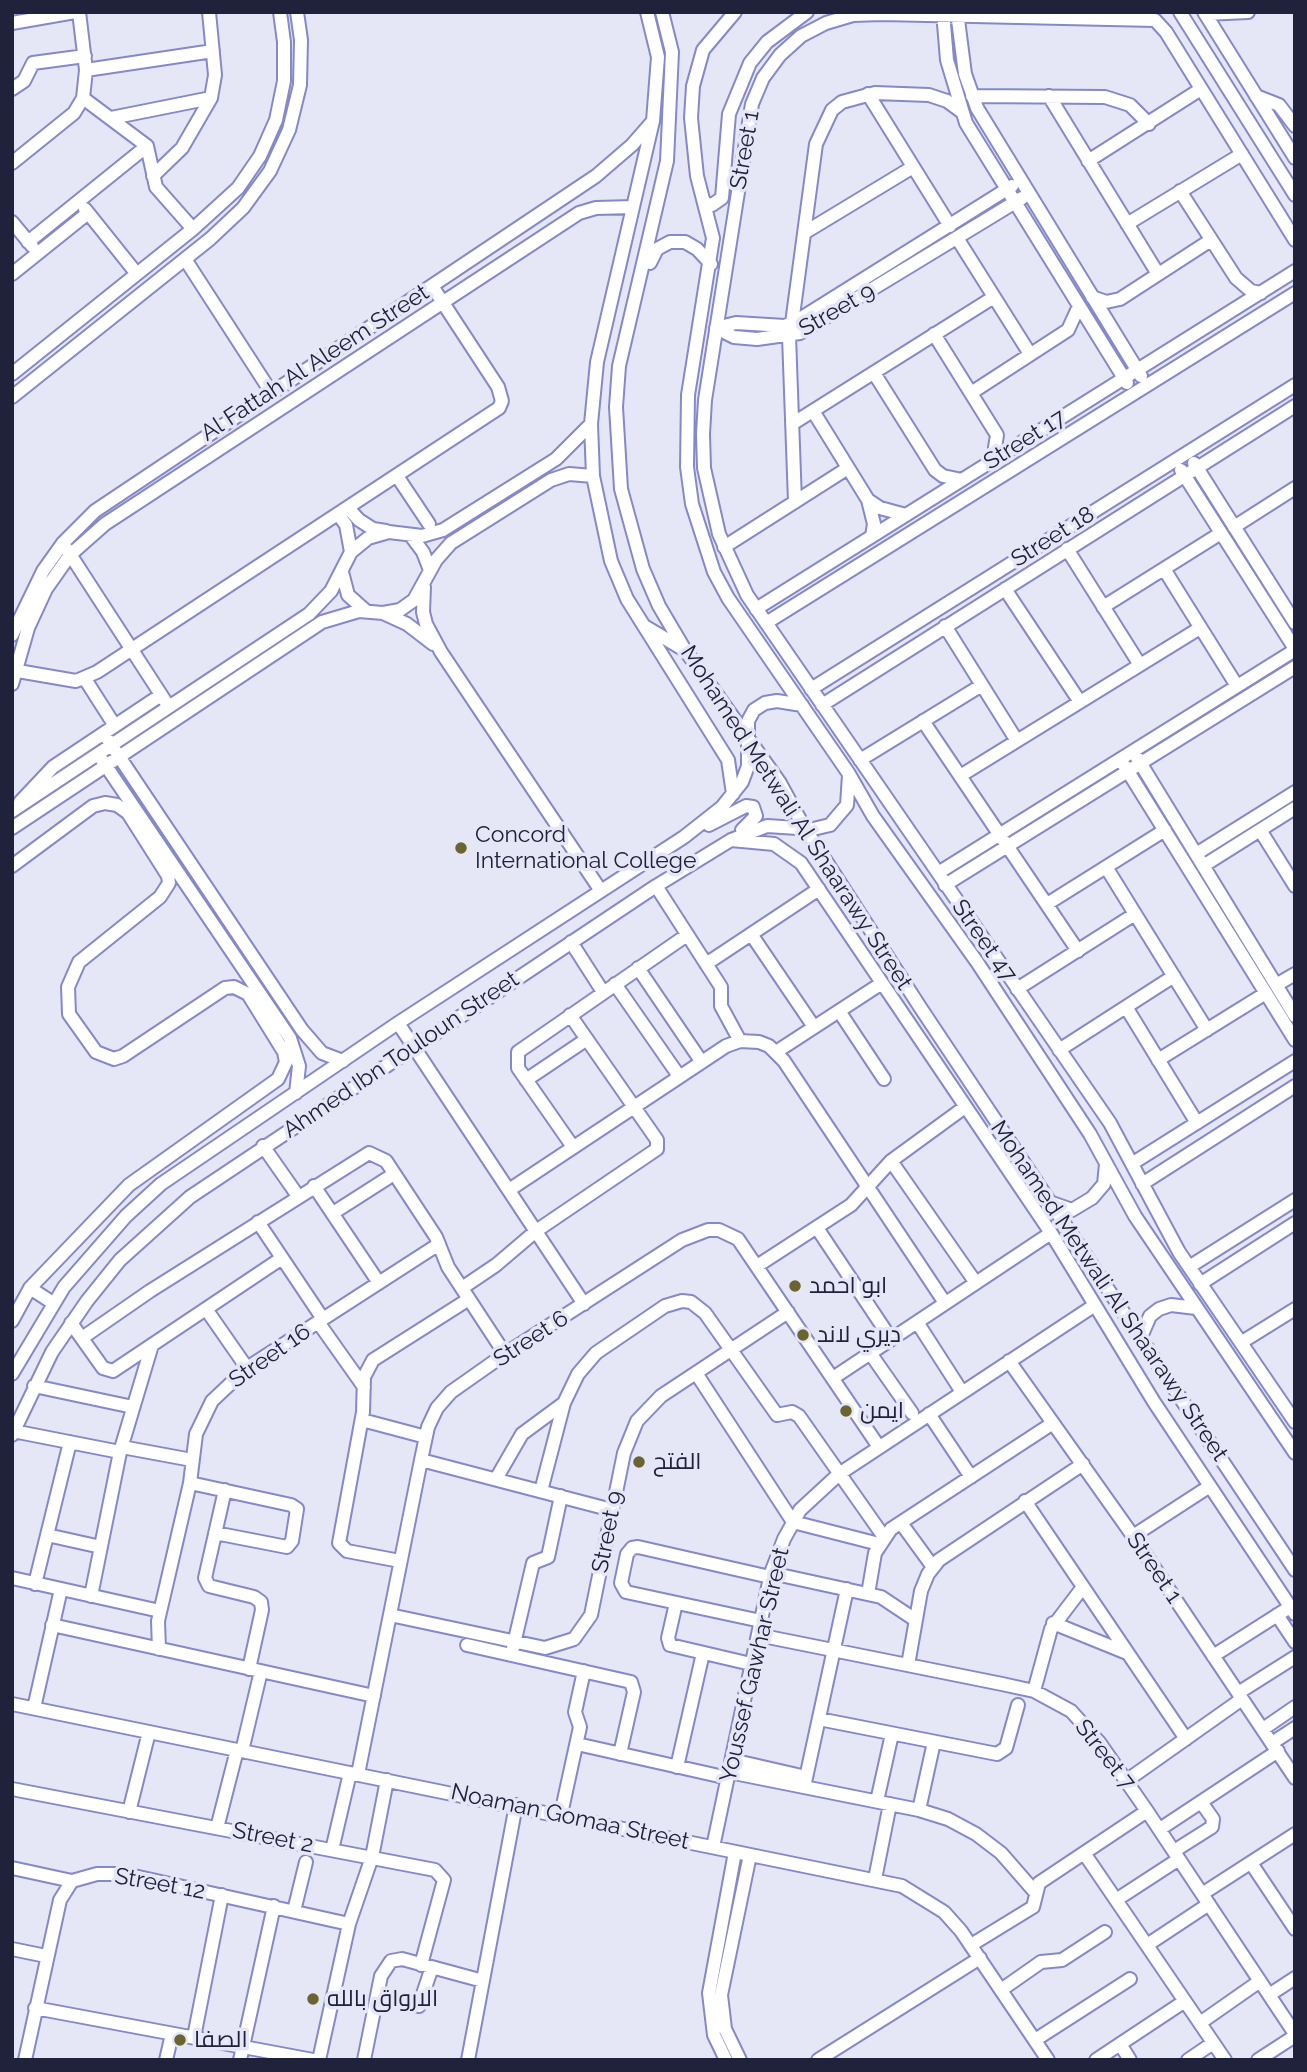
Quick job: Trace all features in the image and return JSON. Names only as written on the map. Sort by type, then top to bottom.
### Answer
[{"type":"street","points":[[12,23],[77,12],[86,70],[83,98],[74,113],[12,163]]},
{"type":"street","points":[[153,176],[182,148],[211,98],[215,75],[209,12]]},
{"type":"street","points":[[12,373],[193,229],[238,188],[260,156],[276,120],[284,81],[284,42],[280,12]]},
{"type":"street","points":[[12,397],[185,259],[243,208],[270,171],[284,140],[300,85],[301,40],[298,12]]},
{"type":"street","points":[[647,12],[658,57],[653,121],[597,362],[591,424],[593,477],[611,561],[641,624],[727,760],[733,796]]},
{"type":"street","name":"Mohamed Metwali Al Shaarawy Street","points":[[662,12],[672,52],[667,161],[619,366],[616,448],[630,530],[659,606],[685,650],[779,783],[804,827],[920,1007],[1295,1570]]},
{"type":"street","points":[[734,12],[704,50],[693,86],[693,148],[713,238],[688,396],[687,467],[692,504],[714,572],[728,598],[849,774],[873,816],[961,939],[1105,1161],[1135,1216],[1295,1453]]},
{"type":"street","name":"Street 1","points":[[703,199],[705,203],[712,205],[722,198],[729,114],[750,64],[767,42],[807,12]]},
{"type":"street","points":[[1180,12],[1295,195]]},
{"type":"street","points":[[1204,13],[1248,12]]},
{"type":"street","points":[[1204,13],[1295,158]]},
{"type":"street","points":[[943,14],[949,69],[962,112],[1134,393]]},
{"type":"street","points":[[957,14],[961,56],[972,96],[985,124],[1147,385]]},
{"type":"street","name":"Street 1","points":[[766,623],[724,547],[710,501],[703,434],[716,328],[752,104],[763,78],[780,55],[818,27],[853,15],[1154,16],[1295,240]]},
{"type":"street","points":[[86,70],[213,51]]},
{"type":"street","points":[[12,89],[24,81],[33,63],[85,56]]},
{"type":"street","points":[[929,95],[943,85],[949,69]]},
{"type":"street","points":[[1088,161],[1201,89]]},
{"type":"street","points":[[792,323],[816,144],[824,120],[842,102],[868,94],[929,95],[947,101],[962,112]]},
{"type":"street","points":[[868,94],[950,226]]},
{"type":"street","points":[[972,96],[1049,96],[1118,100],[1130,105],[1149,124]]},
{"type":"street","points":[[1049,96],[1158,274]]},
{"type":"street","points":[[1256,96],[1279,106],[1295,127]]},
{"type":"street","points":[[83,98],[147,146],[156,187],[193,229]]},
{"type":"street","points":[[111,118],[211,98]]},
{"type":"street","name":"Al Fattah Al Aleem Street","points":[[12,635],[26,601],[63,543],[95,511],[131,484],[615,162],[653,121]]},
{"type":"street","points":[[28,242],[147,146]]},
{"type":"street","points":[[1127,223],[1242,154]]},
{"type":"street","points":[[804,233],[913,167]]},
{"type":"street","name":"Street 9","points":[[716,328],[736,323],[771,327],[792,323],[1020,181]]},
{"type":"street","points":[[1180,191],[1236,278],[1242,285],[1261,293]]},
{"type":"street","name":"Street 9","points":[[716,328],[734,337],[746,338],[789,336],[816,325],[1028,194]]},
{"type":"street","points":[[78,201],[137,274]]},
{"type":"street","name":"Al Fattah Al Aleem Street","points":[[12,684],[27,628],[46,589],[71,555],[105,524],[579,214],[605,206],[633,207]]},
{"type":"street","points":[[12,274],[88,213]]},
{"type":"street","points":[[12,222],[37,254]]},
{"type":"street","points":[[957,238],[1030,354]]},
{"type":"street","points":[[1092,297],[1106,302],[1120,299],[1212,240]]},
{"type":"street","points":[[640,282],[657,249],[670,242],[685,242],[697,249],[711,264]]},
{"type":"street","points":[[496,243],[507,261]]},
{"type":"street","points":[[185,259],[271,393]]},
{"type":"street","name":"Street 17","points":[[756,609],[1295,271]]},
{"type":"street","points":[[1234,309],[1236,278]]},
{"type":"street","points":[[14,669],[64,680],[85,679],[493,413],[502,401],[498,387],[432,286]]},
{"type":"street","name":"Street 17","points":[[766,623],[1295,293]]},
{"type":"street","points":[[792,424],[994,297]]},
{"type":"street","points":[[1110,326],[1111,316],[1120,299]]},
{"type":"street","points":[[971,393],[1068,330],[1079,306]]},
{"type":"street","points":[[1068,330],[1097,334]]},
{"type":"street","points":[[934,334],[997,435],[997,452],[993,460]]},
{"type":"street","points":[[789,336],[795,502]]},
{"type":"street","points":[[597,362],[619,366]]},
{"type":"street","points":[[874,373],[936,470],[943,476],[962,480]]},
{"type":"street","name":"Street 18","points":[[811,689],[1295,385]]},
{"type":"street","name":"Street 18","points":[[822,705],[1295,406]]},
{"type":"street","points":[[813,411],[869,500],[872,536]]},
{"type":"street","points":[[343,511],[366,524],[389,532],[411,536],[433,533],[453,524],[556,459],[591,424]]},
{"type":"street","points":[[997,435],[1019,444]]},
{"type":"street","points":[[1187,453],[1295,623]]},
{"type":"street","points":[[942,879],[1000,835],[1295,650],[1175,461]]},
{"type":"street","points":[[724,547],[848,468]]},
{"type":"street","points":[[929,500],[934,491],[936,470]]},
{"type":"street","points":[[12,828],[323,622],[366,611],[383,613],[400,610],[414,600],[443,551],[460,536],[551,480],[569,474],[593,477]]},
{"type":"street","points":[[397,475],[429,524]]},
{"type":"street","points":[[1234,527],[1294,491]]},
{"type":"street","points":[[869,500],[892,513],[906,515]]},
{"type":"street","points":[[14,809],[309,614],[325,600],[351,552],[351,538],[343,511]]},
{"type":"street","points":[[351,552],[368,538],[389,532]]},
{"type":"street","points":[[1103,607],[1221,533]]},
{"type":"street","points":[[411,536],[424,552],[430,570]]},
{"type":"street","points":[[63,543],[169,707]]},
{"type":"street","points":[[1067,550],[1140,665]]},
{"type":"street","points":[[1164,569],[1237,686]]},
{"type":"street","points":[[342,572],[348,595],[366,611]]},
{"type":"street","points":[[424,586],[423,612],[426,624],[441,652],[601,891]]},
{"type":"street","points":[[1005,589],[1080,702]]},
{"type":"street","points":[[383,613],[418,631],[441,652]]},
{"type":"street","name":"Street 47","points":[[766,623],[1059,1050],[1133,1163],[1189,1267],[1295,1422]]},
{"type":"street","points":[[641,624],[685,650]]},
{"type":"street","points":[[945,626],[1017,741]]},
{"type":"street","points":[[960,776],[1200,628]]},
{"type":"street","points":[[942,879],[1007,846],[1295,667]]},
{"type":"street","points":[[85,679],[115,726]]},
{"type":"street","points":[[860,760],[982,685]]},
{"type":"street","points":[[14,809],[39,779],[162,695]]},
{"type":"street","name":"Ahmed Ibn Touloun Street","points":[[12,1374],[53,1303],[93,1250],[161,1184],[398,1023],[684,837],[733,796],[748,766],[748,721],[754,710],[765,703],[777,701],[802,705]]},
{"type":"street","points":[[923,721],[1078,951]]},
{"type":"street","points":[[104,734],[302,1030],[322,1053],[343,1061]]},
{"type":"street","points":[[1133,751],[1199,860],[1271,989],[1295,1040]]},
{"type":"street","points":[[98,754],[290,1038],[299,1066],[296,1093]]},
{"type":"street","points":[[1121,759],[1271,989],[1295,1016]]},
{"type":"street","name":"Ahmed Ibn Touloun Street","points":[[13,1433],[34,1386],[71,1322],[120,1260],[190,1196],[656,886],[731,840],[766,826],[822,828],[838,820],[847,805],[849,774]]},
{"type":"street","points":[[1199,860],[1295,792]]},
{"type":"street","points":[[12,866],[93,806],[105,803],[117,805],[128,813],[168,876],[169,883],[160,897],[79,962],[68,987],[69,1014],[96,1052],[114,1059],[123,1056],[225,988],[234,987],[248,994],[284,1052],[286,1062],[278,1079],[129,1185],[30,1288],[12,1321]]},
{"type":"street","points":[[684,837],[747,806],[753,807],[757,816],[731,840]]},
{"type":"street","points":[[1199,860],[1260,830],[1295,808]]},
{"type":"street","points":[[1046,904],[1165,830]]},
{"type":"street","points":[[1260,830],[1295,886]]},
{"type":"street","points":[[731,840],[763,842],[784,848],[801,863],[1051,1233],[1210,1486],[1292,1610],[1277,1615],[1213,1656]]},
{"type":"street","points":[[1106,867],[1207,1030]]},
{"type":"street","points":[[656,886],[721,987],[721,1006],[740,1041]]},
{"type":"street","points":[[706,964],[819,889]]},
{"type":"street","points":[[1017,989],[1135,914]]},
{"type":"street","points":[[961,939],[976,929]]},
{"type":"street","points":[[751,934],[814,1027]]},
{"type":"street","points":[[573,1147],[516,1063],[518,1052],[687,935]]},
{"type":"street","points":[[572,942],[603,992]]},
{"type":"street","points":[[638,968],[701,1061]]},
{"type":"street","points":[[1158,1060],[1295,974]]},
{"type":"street","points":[[1059,1050],[1174,976]]},
{"type":"street","points":[[615,984],[679,1076]]},
{"type":"street","points":[[776,1052],[883,984]]},
{"type":"street","points":[[905,1017],[920,1007]]},
{"type":"street","points":[[1126,1007],[1197,1123]]},
{"type":"street","points":[[839,1011],[884,1079]]},
{"type":"street","points":[[400,1561],[347,1551],[339,1543],[362,1420],[364,1377],[373,1360],[466,1293],[536,1231],[656,1151],[657,1140],[570,1015]]},
{"type":"street","points":[[398,1023],[584,1304]]},
{"type":"street","points":[[526,1080],[587,1039]]},
{"type":"street","points":[[509,1190],[701,1061],[740,1041],[759,1042],[776,1052],[945,1303]]},
{"type":"street","points":[[1133,1163],[1295,1060]]},
{"type":"street","points":[[1142,1184],[1295,1086]]},
{"type":"street","points":[[757,1266],[851,1205],[891,1161],[965,1107]]},
{"type":"street","points":[[263,1146],[298,1196]]},
{"type":"street","points":[[1159,1147],[1171,1165]]},
{"type":"street","points":[[82,1338],[150,1291],[365,1153],[382,1158],[394,1174],[439,1244],[445,1261],[505,1354]]},
{"type":"street","points":[[891,1161],[976,1283]]},
{"type":"street","points":[[1049,1201],[1061,1208],[1072,1210],[1092,1198],[1107,1176],[1105,1161]]},
{"type":"street","points":[[333,1213],[394,1174]]},
{"type":"street","points":[[314,1186],[379,1283]]},
{"type":"street","points":[[1189,1267],[1295,1200]]},
{"type":"street","points":[[258,1222],[364,1387]]},
{"type":"street","points":[[1200,1284],[1295,1223]]},
{"type":"street","points":[[817,1228],[891,1339]]},
{"type":"street","name":"Street 6","points":[[332,1850],[374,1696],[432,1417],[444,1400],[505,1354],[682,1241],[708,1230],[719,1230],[738,1239],[879,1447]]},
{"type":"street","points":[[832,1378],[1051,1233]]},
{"type":"street","name":"Street 16","points":[[159,1649],[160,1611],[190,1483],[195,1434],[205,1411],[220,1391],[247,1368],[439,1244]]},
{"type":"street","points":[[1212,1252],[1222,1268]]},
{"type":"street","points":[[71,1322],[108,1371],[116,1370],[282,1258]]},
{"type":"street","points":[[30,1288],[53,1303]]},
{"type":"street","points":[[541,1491],[564,1403],[578,1374],[596,1353],[673,1302],[682,1301],[698,1306],[777,1416],[797,1414],[881,1541]]},
{"type":"street","name":"Youssef Gawhar Street","points":[[713,1847],[771,1575],[793,1522],[810,1500],[839,1474],[1095,1305]]},
{"type":"street","points":[[1140,1339],[1150,1316],[1159,1309],[1171,1305],[1196,1308]]},
{"type":"street","points":[[206,1309],[247,1368]]},
{"type":"street","points":[[1242,1342],[1295,1309]]},
{"type":"street","name":"Street 9","points":[[390,1615],[513,1648],[553,1647],[574,1639],[591,1615],[624,1453],[637,1421],[661,1396],[788,1312]]},
{"type":"street","points":[[917,1322],[962,1392]]},
{"type":"street","points":[[91,1596],[121,1449],[152,1345]]},
{"type":"street","points":[[870,1353],[912,1413]]},
{"type":"street","name":"Street 1","points":[[1009,1361],[1133,1536],[1295,1778]]},
{"type":"street","points":[[696,1373],[793,1522],[881,1541]]},
{"type":"street","points":[[34,1386],[133,1407]]},
{"type":"street","points":[[496,1479],[522,1434],[564,1403]]},
{"type":"street","points":[[929,1414],[971,1477]]},
{"type":"street","points":[[362,1420],[426,1437]]},
{"type":"street","points":[[868,1594],[881,1541],[901,1523],[1054,1423]]},
{"type":"street","points":[[13,1433],[192,1460]]},
{"type":"street","points":[[35,1584],[70,1442]]},
{"type":"street","points":[[421,1460],[612,1510]]},
{"type":"street","points":[[908,1665],[914,1619],[924,1582],[933,1567],[945,1554],[1083,1464]]},
{"type":"street","points":[[190,1483],[293,1506],[298,1512],[292,1541],[284,1548],[215,1533]]},
{"type":"street","points":[[1133,1536],[1210,1486]]},
{"type":"street","points":[[217,1828],[240,1750],[255,1670],[262,1606],[254,1597],[207,1584],[205,1578],[225,1490]]},
{"type":"street","points":[[513,1648],[533,1563],[548,1557],[561,1496]]},
{"type":"street","points":[[1025,1501],[1186,1739]]},
{"type":"street","points":[[901,1523],[933,1567]]},
{"type":"street","points":[[47,1535],[101,1547]]},
{"type":"street","points":[[761,1620],[624,1591],[621,1583],[627,1555],[632,1548],[638,1547],[847,1589],[893,1603],[914,1619]]},
{"type":"street","points":[[12,1578],[160,1611]]},
{"type":"street","points":[[1034,1692],[1053,1623],[1083,1587]]},
{"type":"street","points":[[34,1708],[61,1589]]},
{"type":"street","points":[[805,1782],[847,1589]]},
{"type":"street","points":[[676,1602],[669,1643],[751,1664]]},
{"type":"street","points":[[1277,1615],[1295,1642]]},
{"type":"street","points":[[1053,1623],[1128,1654]]},
{"type":"street","points":[[52,1625],[374,1696]]},
{"type":"street","name":"Street 7","points":[[758,1635],[1034,1692],[1053,1699],[1086,1725],[1126,1780],[1295,2035]]},
{"type":"street","points":[[467,1645],[513,1648],[584,1671],[628,1681],[634,1687],[620,1754]]},
{"type":"street","points":[[677,1767],[703,1653]]},
{"type":"street","points":[[1126,1780],[1186,1739],[1295,1657]]},
{"type":"street","points":[[561,1814],[581,1725],[575,1710],[584,1671]]},
{"type":"street","name":"Noaman Gomaa Street","points":[[12,1704],[561,1814],[902,1886],[924,1897],[944,1912],[971,1945],[1048,2060]]},
{"type":"street","points":[[819,1719],[1001,1753],[1006,1748],[1018,1705]]},
{"type":"street","points":[[1263,1729],[1295,1707]]},
{"type":"street","points":[[1160,1829],[1275,1747],[1295,1728]]},
{"type":"street","points":[[129,1812],[149,1732]]},
{"type":"street","points":[[875,1879],[892,1734]]},
{"type":"street","points":[[919,1810],[934,1742]]},
{"type":"street","points":[[577,1744],[677,1767],[730,1770],[805,1782],[919,1810],[955,1823],[989,1843],[1035,1892],[1037,1900],[1033,1907],[971,1945]]},
{"type":"street","points":[[319,2060],[349,1924],[372,1857],[387,1780]]},
{"type":"street","name":"Street 2","points":[[12,1789],[372,1857],[441,1874],[442,1887],[427,1966]]},
{"type":"street","points":[[1116,1900],[1212,1827],[1213,1819],[1201,1802]]},
{"type":"street","points":[[468,2060],[516,1805]]},
{"type":"street","points":[[1035,1892],[1039,1883],[1147,1811]]},
{"type":"street","points":[[1147,1945],[1251,1863],[1295,1834]]},
{"type":"street","points":[[726,2060],[714,2035],[709,1993],[735,1852]]},
{"type":"street","points":[[1084,1853],[1225,2060]]},
{"type":"street","points":[[740,2060],[725,2029],[721,1995],[750,1854]]},
{"type":"street","points":[[294,1911],[306,1862]]},
{"type":"street","points":[[1251,1863],[1295,1929]]},
{"type":"street","points":[[12,1868],[72,1881],[60,1900],[25,2060]]},
{"type":"street","name":"Street 12","points":[[72,1881],[97,1874],[125,1874],[349,1924]]},
{"type":"street","points":[[194,2037],[222,1895]]},
{"type":"street","points":[[240,2060],[274,1906]]},
{"type":"street","points":[[1001,1990],[1041,1962],[1062,1960],[1105,1933]]},
{"type":"street","points":[[12,1948],[46,1956]]},
{"type":"street","points":[[818,2060],[980,1958]]},
{"type":"street","points":[[364,2060],[381,1976],[391,1961],[402,1959],[483,1981]]},
{"type":"street","points":[[377,1997],[419,2006],[427,1966]]},
{"type":"street","points":[[1269,1995],[1295,1978]]},
{"type":"street","points":[[1035,2040],[1130,1979]]},
{"type":"street","points":[[1200,2023],[1260,1981]]},
{"type":"street","points":[[1096,2060],[1185,2001]]},
{"type":"street","points":[[36,2008],[313,2060]]},
{"type":"street","points":[[166,2060],[172,2034]]},
{"type":"street","points":[[1258,2060],[1295,2035]]},
{"type":"street","points":[[1188,2060],[1213,2043]]},
{"type":"street","points":[[1120,2044],[1130,2060]]},
{"type":"place","name":"Concord International College","points":[[461,848]]},
{"type":"place","name":"ابو احمد","points":[[795,1286]]},
{"type":"place","name":"ديري لاند","points":[[803,1335]]},
{"type":"place","name":"ايمن","points":[[846,1411]]},
{"type":"place","name":"الفتح","points":[[639,1462]]},
{"type":"place","name":"الارواق بالله","points":[[313,1999]]},
{"type":"place","name":"الصفا","points":[[180,2040]]}]
